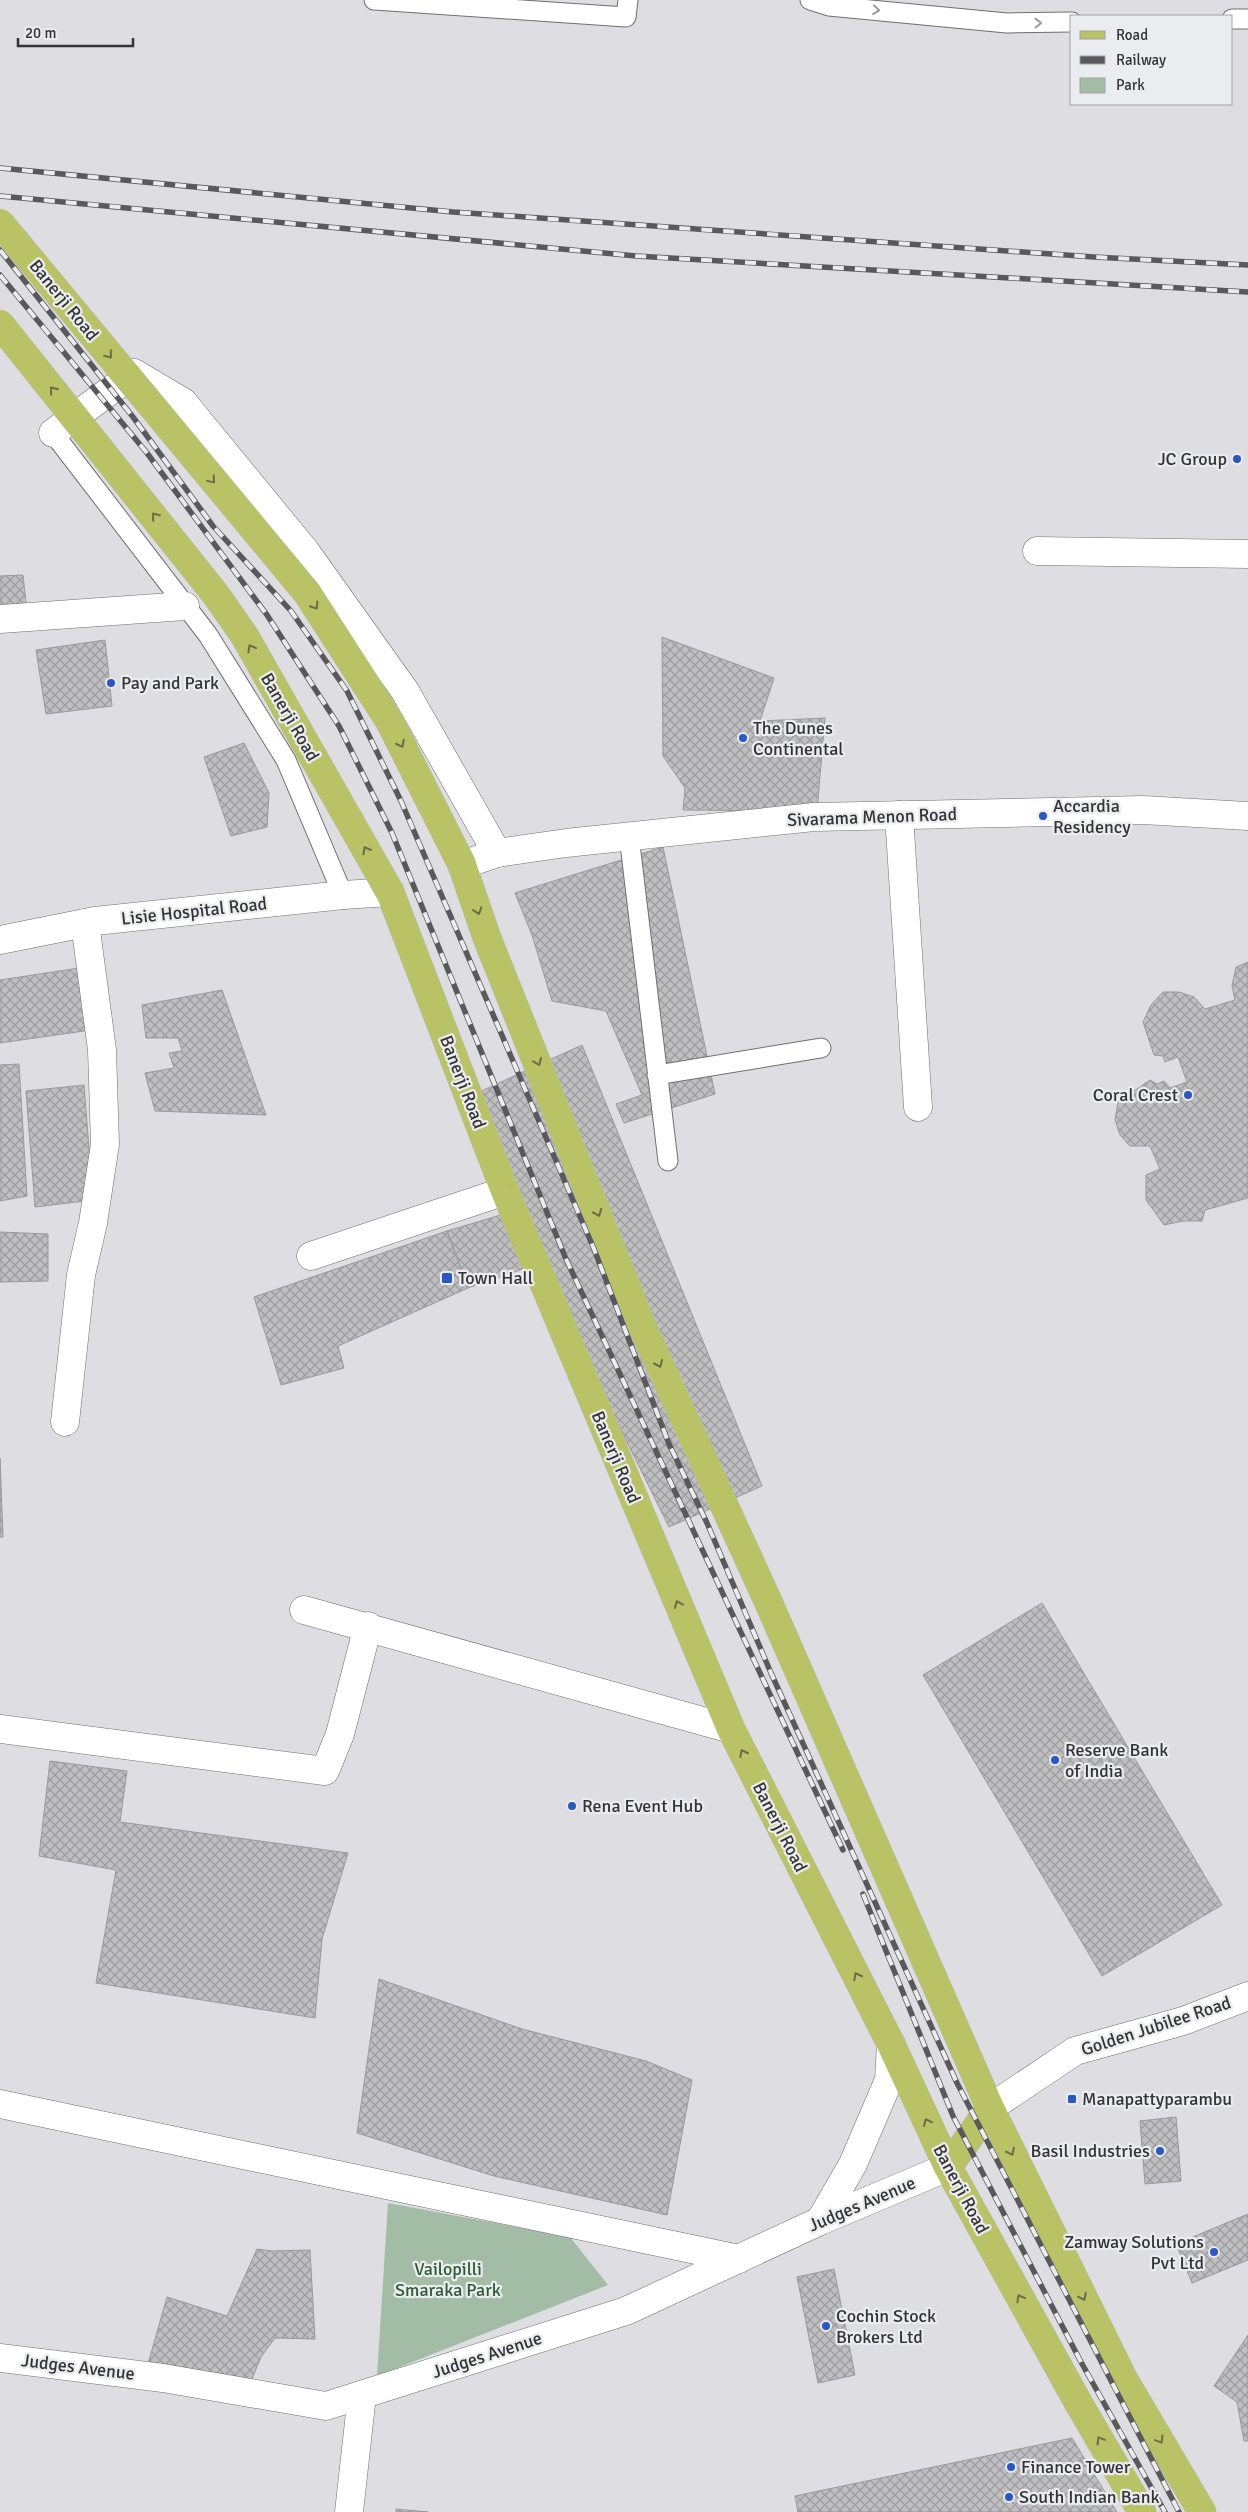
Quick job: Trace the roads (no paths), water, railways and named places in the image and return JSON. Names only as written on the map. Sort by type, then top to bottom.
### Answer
[{"type":"main road","name":"Banerji Road","points":[[0,223],[307,594],[390,722],[462,865],[490,947],[554,1101],[643,1328],[767,1599],[990,2108],[1123,2378],[1202,2512]]},
{"type":"main road","name":"Banerji Road","points":[[0,324],[216,595],[244,635],[390,892],[505,1191],[730,1729],[891,2044],[948,2167],[1079,2404],[1142,2512]]},
{"type":"main road","points":[[948,2167],[990,2108]]},
{"type":"street","points":[[53,433],[134,372],[183,402],[306,552],[405,691],[497,852],[462,865]]},
{"type":"street","points":[[1037,551],[1248,554]]},
{"type":"street","points":[[0,619],[184,606]]},
{"type":"street","name":"Sivarama Menon Road","points":[[497,852],[814,817],[1143,810],[1248,816]]},
{"type":"street","points":[[899,814],[918,1107]]},
{"type":"street","name":"Lisie Hospital Road","points":[[0,940],[84,923],[342,895],[390,892]]},
{"type":"street","points":[[65,1422],[81,1275],[93,1223],[105,1144],[102,1050],[84,923]]},
{"type":"street","points":[[311,1256],[505,1191]]},
{"type":"street","points":[[304,1610],[368,1626],[730,1729]]},
{"type":"street","points":[[0,1729],[326,1771],[340,1734],[368,1626]]},
{"type":"street","name":"Golden Jubilee Road","points":[[990,2108],[1075,2051],[1183,2021],[1248,1996]]},
{"type":"street","points":[[820,2221],[853,2164],[889,2080],[891,2044]]},
{"type":"street","points":[[0,2104],[739,2259]]},
{"type":"street","name":"Judges Avenue","points":[[0,2358],[164,2378],[326,2406],[626,2311],[820,2221],[948,2167]]},
{"type":"street","points":[[349,2512],[362,2395]]},
{"type":"lane","points":[[374,0],[626,17],[628,0]]},
{"type":"lane","points":[[810,0],[829,6],[1008,23],[1070,22]]},
{"type":"lane","points":[[1233,19],[1248,19]]},
{"type":"lane","points":[[53,433],[208,635],[286,760],[342,895]]},
{"type":"lane","points":[[629,836],[668,1161]]},
{"type":"lane","points":[[657,1075],[821,1048]]},
{"type":"railway","points":[[0,168],[453,212],[1094,257],[1248,265]]},
{"type":"railway","points":[[0,196],[636,256],[1248,292]]},
{"type":"railway","points":[[0,250],[133,417],[213,526],[291,611],[347,691],[401,801],[594,1249],[669,1444],[707,1523],[771,1673],[957,2083],[1179,2512]]},
{"type":"railway","points":[[0,275],[147,453],[267,615],[339,726],[392,833],[566,1259],[843,1850]]},
{"type":"railway","points":[[863,1894],[953,2116],[1081,2362],[1165,2512]]},
{"type":"place","name":"JC Group","points":[[1237,459]]},
{"type":"place","name":"Pay and Park","points":[[111,683]]},
{"type":"place","name":"The Dunes Continental","points":[[743,738]]},
{"type":"place","name":"Accardia Residency","points":[[1043,816]]},
{"type":"place","name":"Coral Crest","points":[[1188,1095]]},
{"type":"place","name":"Town Hall","points":[[447,1278]]},
{"type":"place","name":"Reserve Bank of India","points":[[1055,1760]]},
{"type":"place","name":"Rena Event Hub","points":[[572,1806]]},
{"type":"place","name":"Manapattyparambu","points":[[1072,2099]]},
{"type":"place","name":"Basil Industries","points":[[1160,2151]]},
{"type":"place","name":"Zamway Solutions Pvt Ltd","points":[[1214,2252]]},
{"type":"place","name":"Cochin Stock Brokers Ltd","points":[[826,2326]]},
{"type":"place","name":"Finance Tower","points":[[1011,2467]]},
{"type":"place","name":"South Indian Bank","points":[[1009,2497]]},
{"type":"park label","name":"Vailopilli Smaraka Park","points":[[448,2279]]}]
